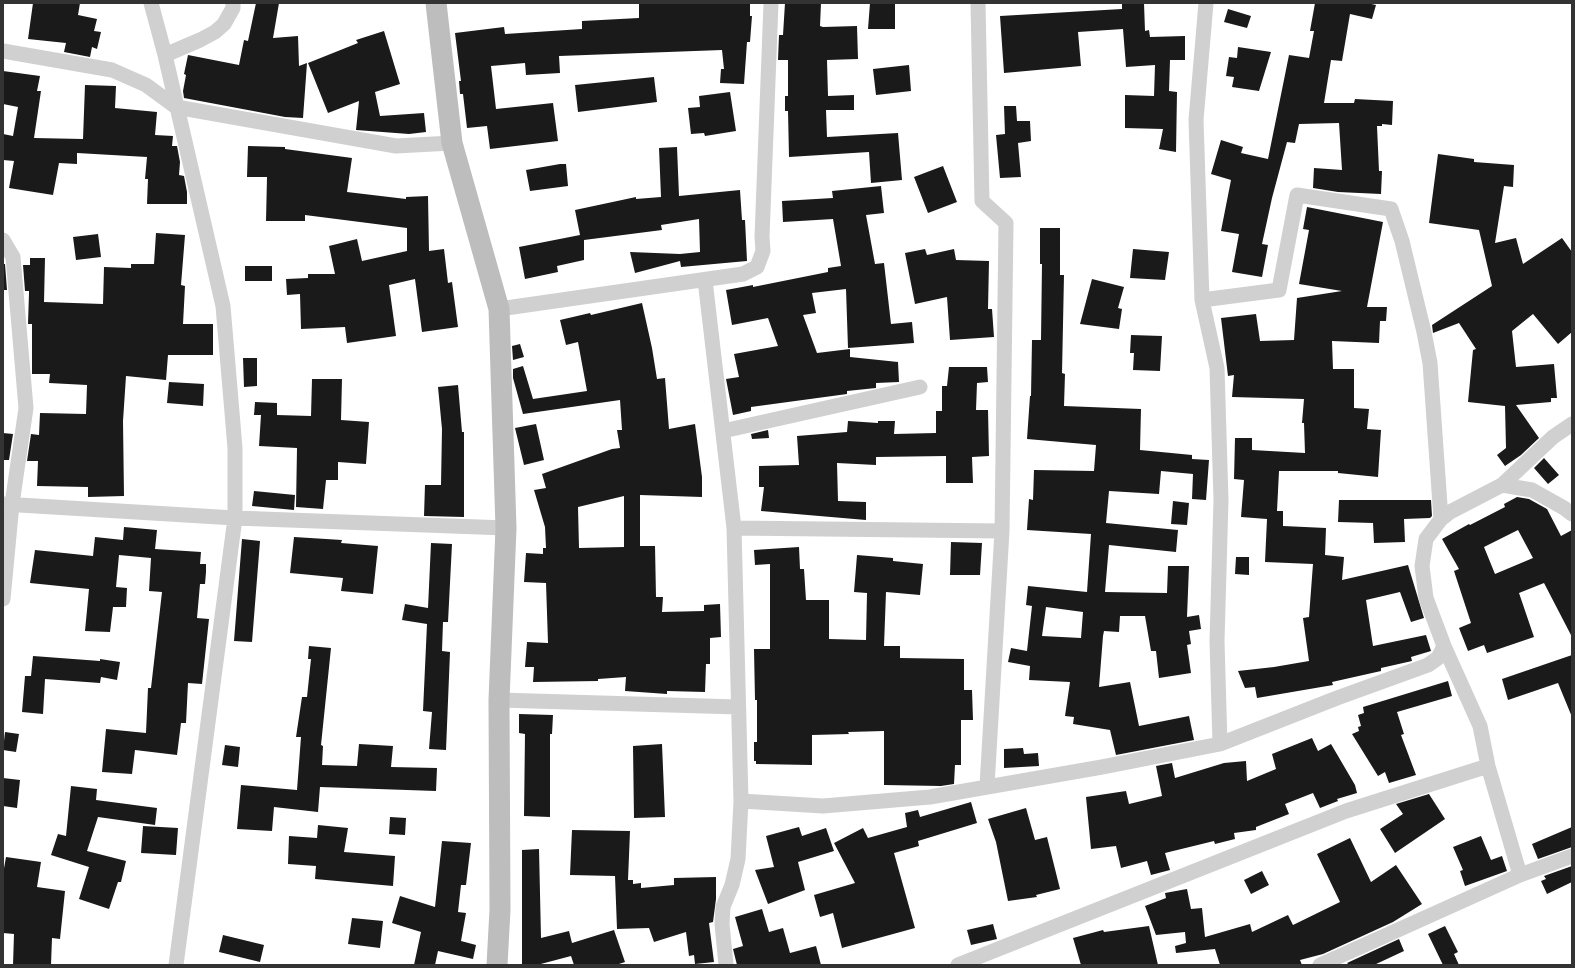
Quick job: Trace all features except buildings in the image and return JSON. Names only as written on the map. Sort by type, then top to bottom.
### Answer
[{"type":"street","points":[[151,3],[165,55],[223,306],[235,448],[235,518],[176,965]]},
{"type":"street","points":[[165,55],[215,32],[224,24],[233,8],[233,3]]},
{"type":"street","points":[[436,3],[452,143],[499,309],[506,528],[499,700],[500,910],[497,965]]},
{"type":"street","points":[[499,309],[743,274],[757,267],[762,255],[771,3]]},
{"type":"street","points":[[978,3],[982,201],[1006,222],[1002,531],[987,786]]},
{"type":"street","points":[[1206,3],[1196,120],[1202,300],[1218,368],[1221,500],[1217,641],[1220,744]]},
{"type":"street","points":[[3,51],[112,70],[146,85],[176,107],[396,146],[452,143]]},
{"type":"street","points":[[1202,300],[1279,290],[1297,195],[1391,208],[1402,241],[1430,363],[1441,519]]},
{"type":"street","points":[[3,240],[13,257],[26,408],[8,504],[3,599]]},
{"type":"street","points":[[705,280],[734,528],[741,802],[738,859],[732,885],[723,907],[722,924],[726,965]]},
{"type":"street","points":[[723,431],[920,387]]},
{"type":"street","points":[[1520,874],[1488,766],[1480,726],[1444,646],[1426,598],[1422,566],[1426,539],[1441,519],[1450,512],[1502,484],[1553,437],[1572,424]]},
{"type":"street","points":[[1502,484],[1532,490],[1572,514]]},
{"type":"street","points":[[8,504],[235,518],[506,528]]},
{"type":"street","points":[[734,528],[1002,531]]},
{"type":"street","points":[[741,802],[823,806],[930,797],[987,786],[1102,768],[1220,744],[1337,698],[1428,665],[1438,658],[1444,646]]},
{"type":"street","points":[[499,700],[738,707]]},
{"type":"street","points":[[958,965],[1346,811],[1488,766]]},
{"type":"street","points":[[1320,965],[1520,874],[1572,856]]}]
